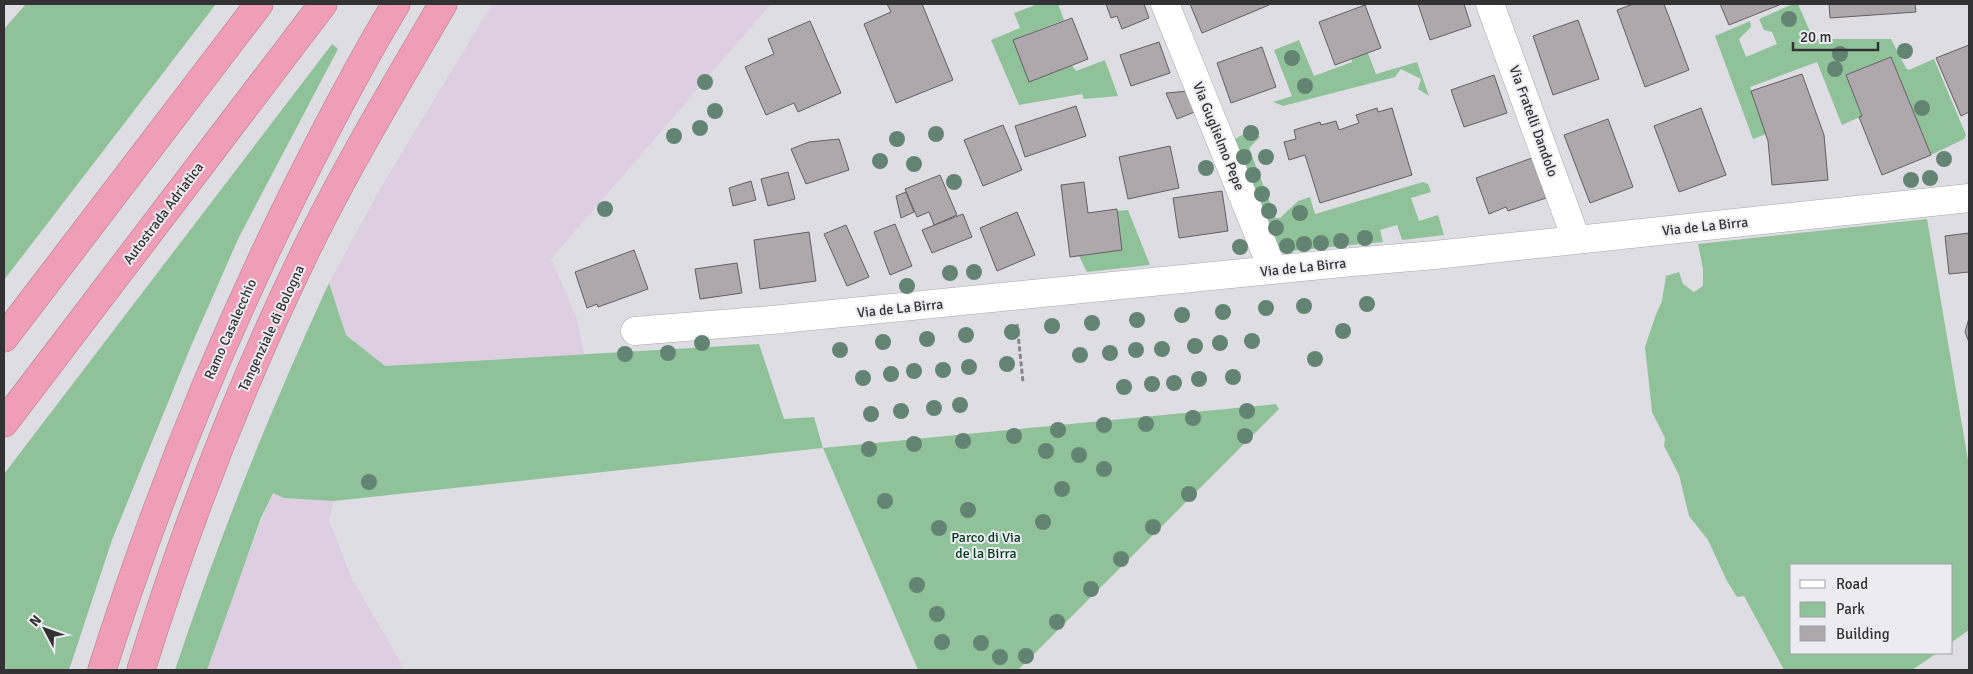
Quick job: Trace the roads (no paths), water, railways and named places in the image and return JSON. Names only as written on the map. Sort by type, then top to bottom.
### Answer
[{"type":"highway","points":[[4,338],[259,4]]},
{"type":"highway","name":"Autostrada Adriatica","points":[[4,423],[323,4]]},
{"type":"highway","name":"Ramo Casalecchio","points":[[102,670],[151,525],[195,408],[240,306],[328,124],[396,4]]},
{"type":"highway","name":"Tangenziale di Bologna","points":[[141,670],[200,493],[268,333],[312,238],[352,161],[443,4]]},
{"type":"street","name":"Via Guglielmo Pepe","points":[[1165,4],[1273,270]]},
{"type":"street","name":"Via Fratelli Dandolo","points":[[1490,4],[1576,239]]},
{"type":"street","name":"Via de La Birra","points":[[635,330],[792,318],[1273,270],[1435,256],[1576,239],[1969,198]]},
{"type":"park label","name":"Parco di Via de la Birra","points":[[986,546]]}]
